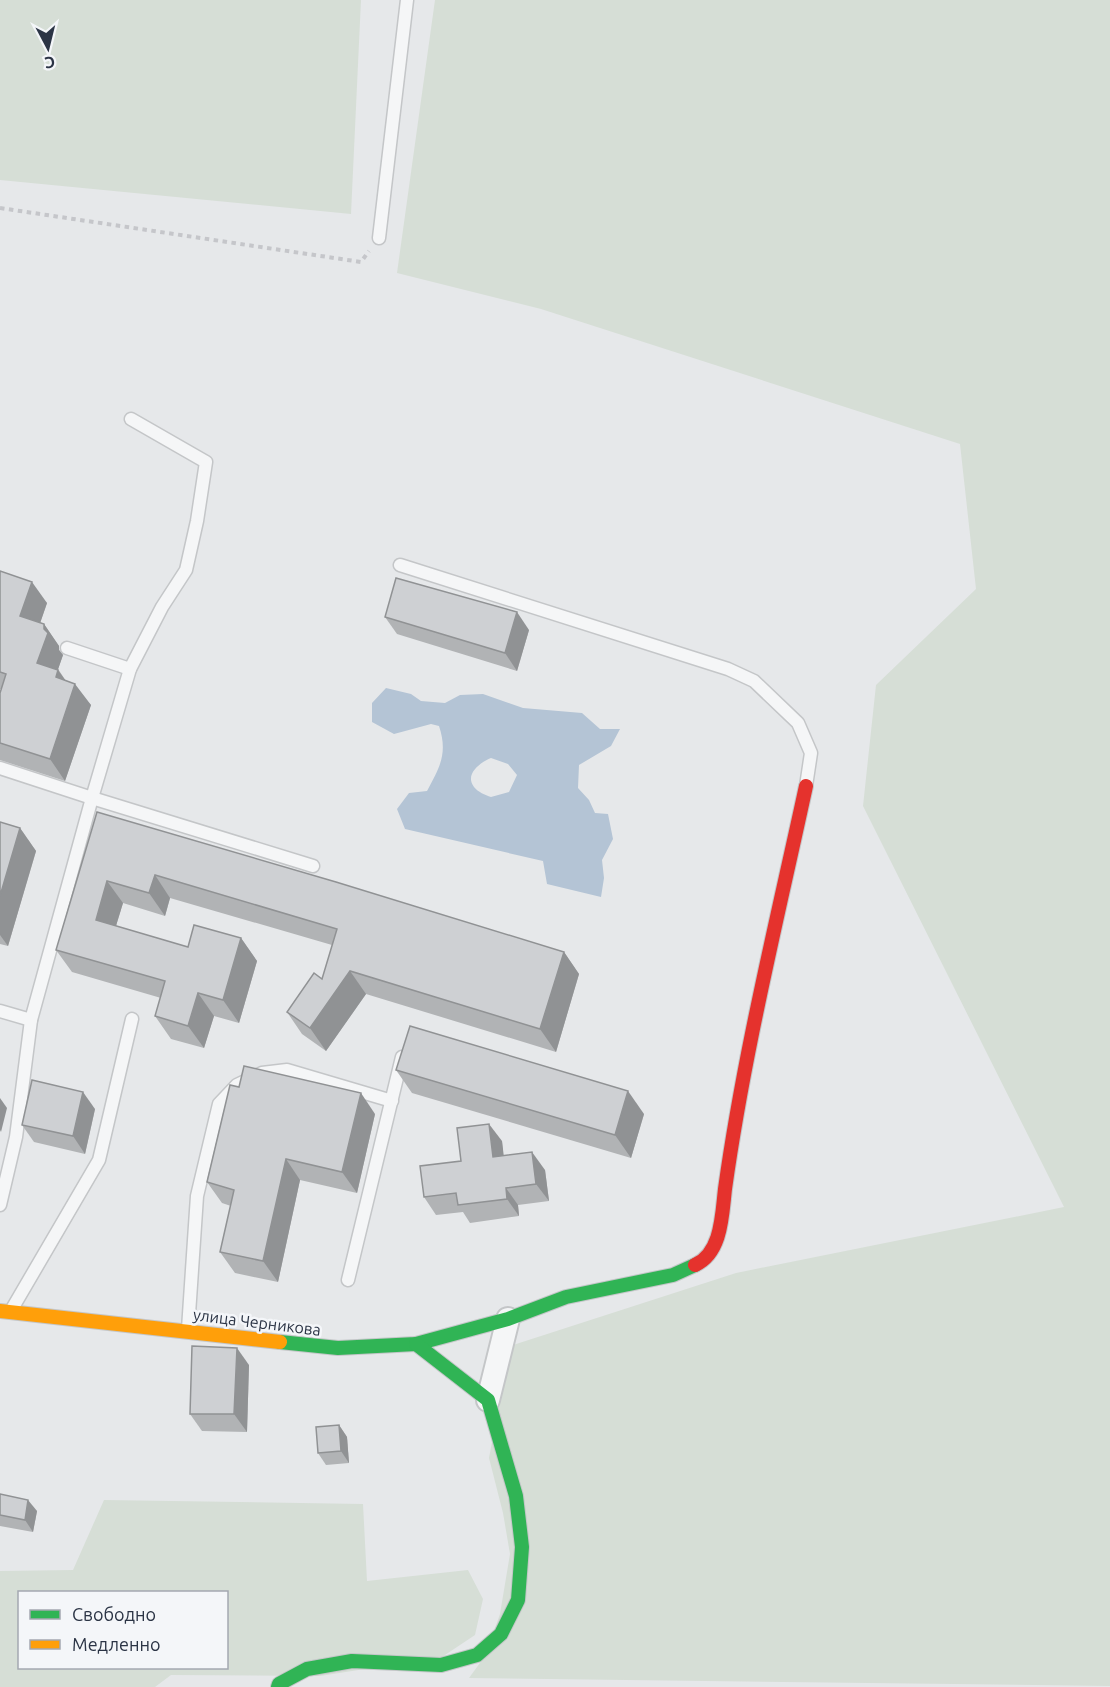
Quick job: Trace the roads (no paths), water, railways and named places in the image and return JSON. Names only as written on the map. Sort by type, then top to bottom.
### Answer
[{"type":"street","name":"улица Черникова","points":[[5,1312],[338,1348],[416,1344],[508,1318],[566,1297],[673,1275],[704,1261],[719,1236],[736,1111],[806,786]]},
{"type":"street","points":[[278,1687],[279,1684],[307,1669],[352,1661],[441,1665],[477,1655],[501,1634],[518,1600],[522,1547],[516,1496],[488,1400],[508,1318]]},
{"type":"street","points":[[416,1344],[488,1400]]},
{"type":"lane","points":[[379,238],[407,0]]},
{"type":"lane","points":[[0,1205],[16,1137],[31,1020],[92,798],[130,669],[162,607],[186,570],[197,521],[206,462],[131,419]]},
{"type":"lane","points":[[399,565],[728,669],[754,681],[798,723],[811,753],[806,786]]},
{"type":"lane","points":[[67,648],[130,669]]},
{"type":"lane","points":[[0,768],[313,866]]},
{"type":"lane","points":[[0,1011],[31,1020]]},
{"type":"lane","points":[[5,1312],[99,1160],[132,1019]]},
{"type":"lane","points":[[348,1280],[406,1040]]},
{"type":"lane","points":[[188,1331],[197,1196],[219,1104],[237,1085],[262,1073],[286,1070],[392,1101]]},
{"type":"water","points":[[386,688],[411,694],[421,701],[445,703],[460,695],[483,694],[523,708],[582,713],[600,729],[620,729],[611,746],[579,765],[578,788],[589,800],[595,813],[608,814],[613,839],[602,860],[604,878],[601,897],[547,884],[543,861],[405,829],[397,809],[409,793],[427,791],[441,760],[442,736],[439,726],[431,724],[394,734],[372,722],[372,703]],"holes":[[[491,758],[508,764],[517,775],[509,792],[491,797],[480,792],[471,782],[475,769]]]}]
